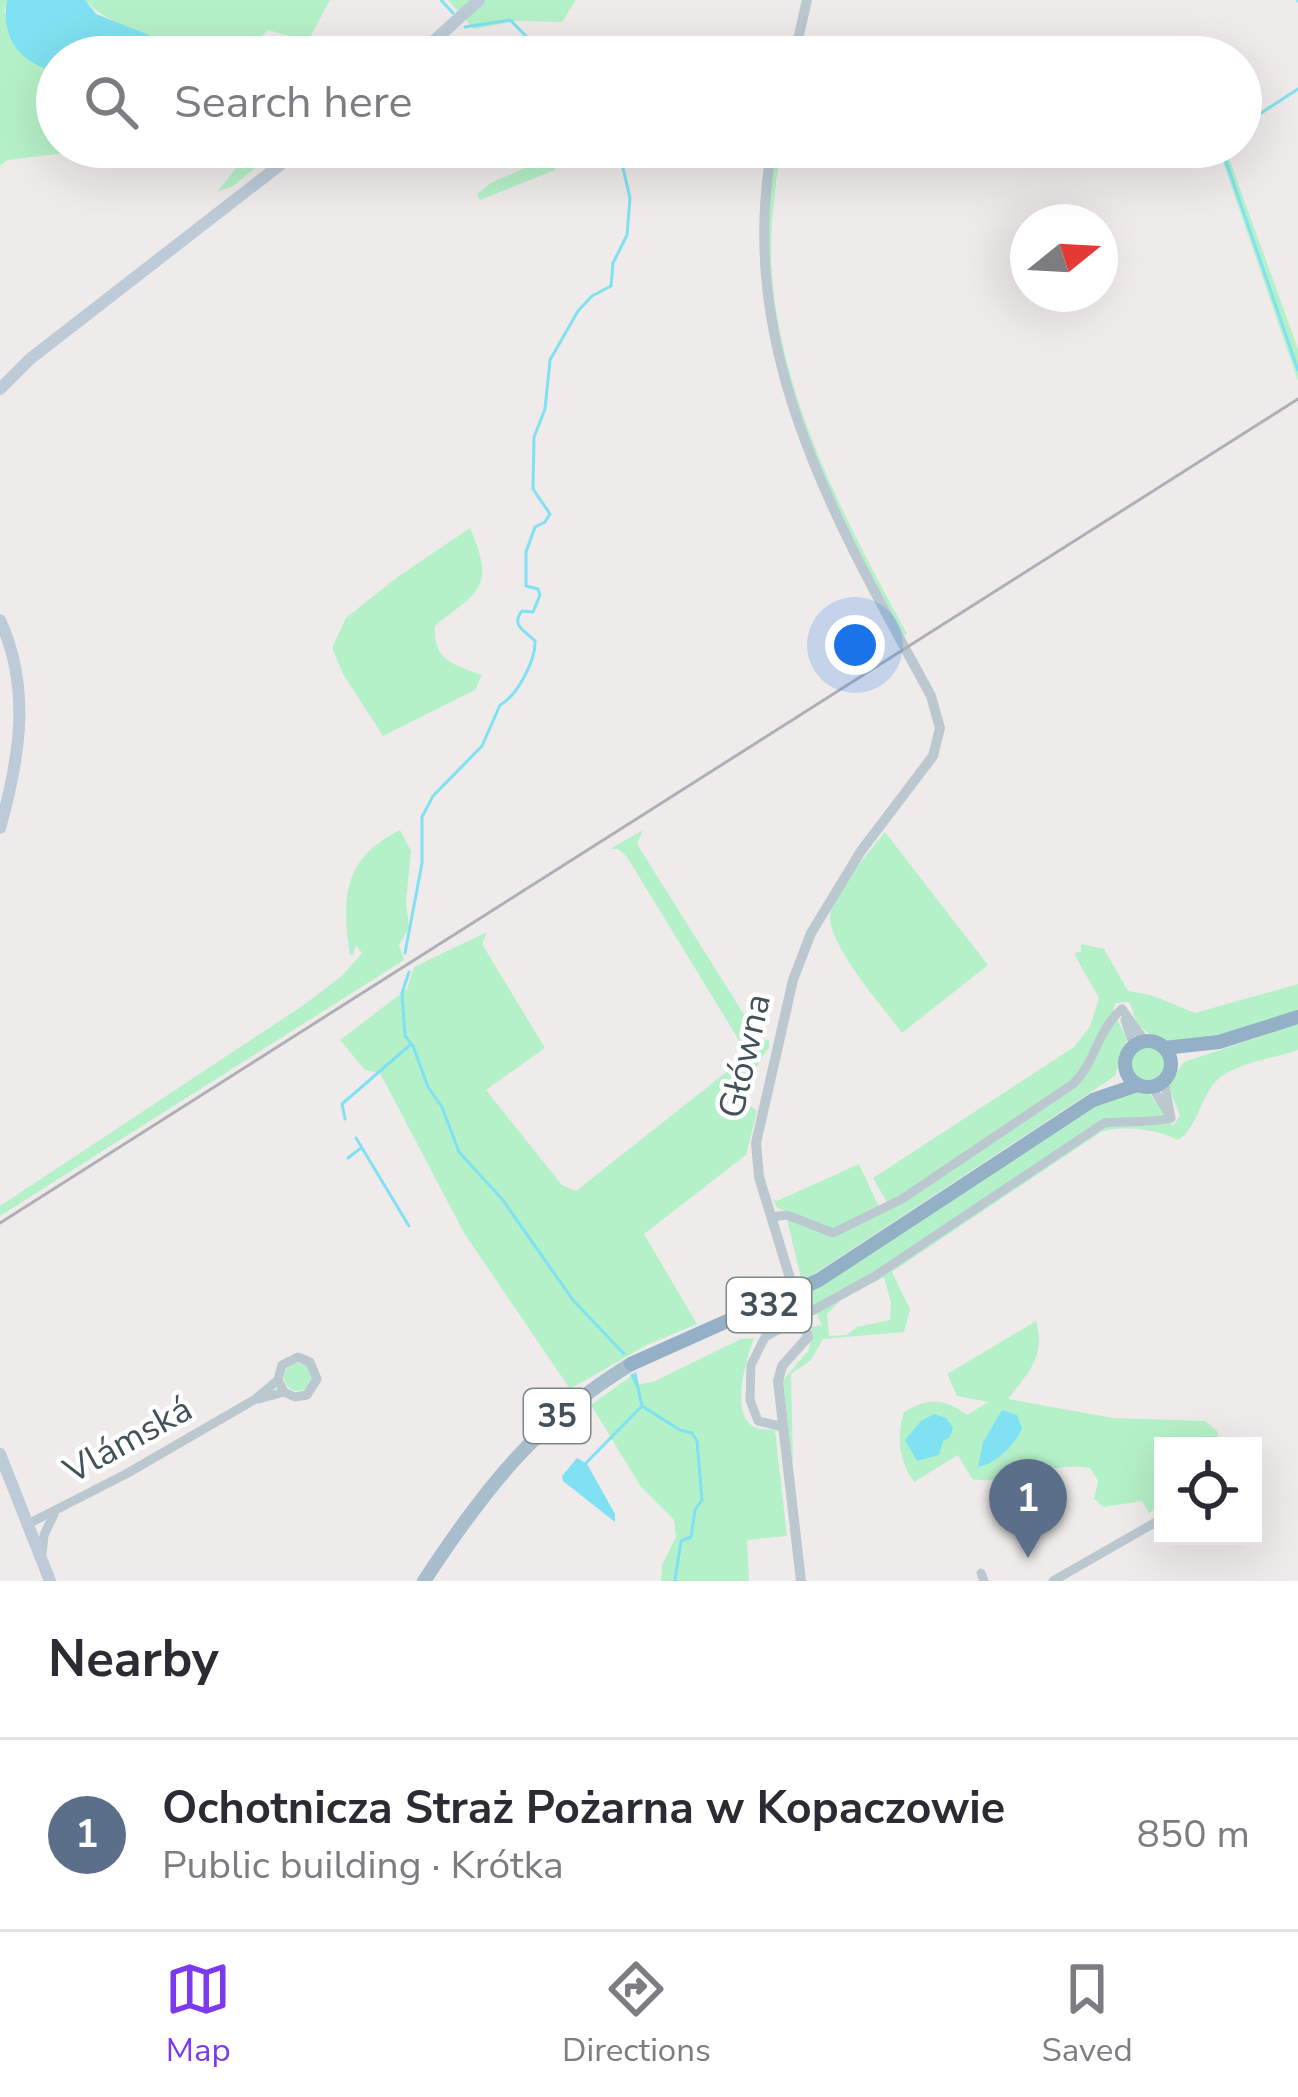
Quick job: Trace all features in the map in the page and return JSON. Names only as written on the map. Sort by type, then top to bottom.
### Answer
[{"type":"highway","name":"332","points":[[631,1364],[819,1280],[1093,1100],[1121,1073],[1139,1043],[1164,1048],[1219,1042],[1298,1017]]},
{"type":"highway","name":"332","points":[[1093,1100],[1156,1080],[1219,1042]]},
{"type":"highway","points":[[1124,1064],[1128,1077],[1156,1080],[1164,1048]]},
{"type":"main road","points":[[439,36],[479,0]]},
{"type":"main road","points":[[0,389],[30,359],[276,168]]},
{"type":"main road","points":[[0,620],[13,651],[21,716],[14,773],[0,827]]},
{"type":"main road","name":"35","points":[[424,1581],[473,1506],[513,1458],[568,1408],[631,1364]]},
{"type":"main road","points":[[0,1454],[50,1581]]},
{"type":"street","points":[[799,36],[807,0]]},
{"type":"street","name":"Główna","points":[[770,168],[763,243],[772,339],[829,499],[938,711],[939,739],[930,762],[832,892],[811,933],[793,980],[755,1153],[807,1327],[803,1347],[779,1371],[802,1581]]},
{"type":"street","points":[[772,1217],[788,1215],[833,1233],[902,1199],[1073,1084],[1090,1067],[1106,1025],[1122,1009],[1139,1043]]},
{"type":"street","points":[[782,1426],[758,1421],[750,1400],[751,1365],[765,1336],[874,1276],[1104,1123],[1136,1119],[1153,1123],[1171,1118],[1156,1080]]},
{"type":"street","points":[[292,1358],[304,1359],[314,1367],[317,1379],[301,1397],[284,1392],[254,1400],[278,1380],[282,1365],[292,1358]]},
{"type":"street","points":[[278,1380],[284,1392]]},
{"type":"street","name":"Vlámská","points":[[26,1526],[254,1400]]},
{"type":"street","points":[[42,1562],[44,1535],[58,1509]]},
{"type":"street","points":[[1053,1581],[1154,1523]]},
{"type":"green space","points":[[0,0],[7,0],[4,12],[36,53],[36,156],[7,160],[0,166]]},
{"type":"green space","points":[[85,0],[330,0],[311,36],[268,30],[262,36],[143,36]]},
{"type":"green space","points":[[448,0],[576,0],[562,22],[517,21],[474,29]]},
{"type":"green space","points":[[236,168],[256,168],[233,186],[217,192]]},
{"type":"green space","points":[[525,168],[556,168],[480,200],[477,194]]},
{"type":"green space","points":[[773,168],[779,168],[772,275],[789,369],[821,461],[907,634],[902,636],[800,417],[775,324],[767,260]]},
{"type":"green space","points":[[1225,168],[1233,168],[1298,349],[1298,381]]},
{"type":"green space","points":[[470,528],[482,577],[472,596],[435,626],[435,637],[447,660],[482,675],[475,690],[383,736],[332,648],[346,618]]},
{"type":"green space","points":[[400,830],[411,851],[406,902],[409,928],[399,945],[404,960],[0,1216],[0,1206],[343,975],[362,953],[356,945],[350,955],[346,915],[350,882],[367,853]]},
{"type":"green space","points":[[643,830],[637,844],[755,1032],[762,1041],[769,1040],[769,1048],[752,1082],[749,1105],[757,1111],[746,1155],[644,1234],[697,1324],[647,1345],[570,1389],[464,1233],[380,1073],[365,1070],[340,1040],[407,989],[414,967],[487,932],[482,944],[545,1048],[486,1090],[562,1185],[576,1191],[748,1055],[627,857],[610,849]]},
{"type":"green space","points":[[885,832],[988,965],[902,1033],[845,955],[831,923],[841,890]]},
{"type":"green space","points":[[1081,944],[1104,949],[1128,991],[1195,1013],[1298,984],[1298,1010],[1217,1037],[1174,1042],[1141,1027],[1129,1002],[1116,1003],[1113,1010],[1127,1039],[1115,1076],[802,1282],[789,1212],[777,1208],[773,1198],[777,1201],[859,1164],[879,1207],[887,1202],[873,1178],[1074,1047],[1090,1027],[1099,998],[1074,954],[1081,951]]},
{"type":"green space","points":[[1298,1024],[1298,1050],[1222,1076],[1178,1140],[1140,1129],[1101,1132],[892,1272],[910,1309],[904,1332],[823,1339],[811,1360],[791,1374],[793,1465],[783,1380],[809,1350],[812,1327],[822,1325],[807,1294],[1111,1096],[1130,1089],[1149,1093],[1173,1126],[1180,1116],[1168,1085],[1184,1062]],"holes":[[[884,1277],[890,1320],[829,1336],[827,1314],[841,1300]]]},
{"type":"green space","points":[[1148,1047],[1160,1052],[1165,1064],[1160,1076],[1148,1081],[1136,1076],[1131,1064],[1136,1052]]},
{"type":"green space","points":[[1036,1321],[1037,1354],[1008,1399],[1113,1418],[1205,1421],[1219,1437],[1154,1437],[1154,1510],[1149,1513],[1142,1501],[1104,1507],[1094,1499],[1098,1481],[1090,1468],[972,1479],[958,1455],[914,1482],[900,1449],[904,1412],[936,1402],[967,1415],[988,1402],[957,1396],[947,1374]]},
{"type":"green space","points":[[754,1338],[742,1385],[742,1410],[754,1427],[775,1430],[787,1536],[747,1540],[749,1581],[661,1581],[662,1565],[676,1537],[674,1520],[641,1487],[591,1405],[631,1376],[636,1385],[655,1381],[741,1339]]},
{"type":"green space","points":[[298,1363],[308,1367],[312,1377],[308,1387],[298,1391],[288,1387],[284,1377],[288,1367]]},
{"type":"water","points":[[7,0],[85,0],[96,14],[149,36],[36,36],[36,64],[23,56],[10,37]]},
{"type":"water","points":[[1002,1410],[1017,1415],[1022,1428],[1005,1452],[978,1467],[983,1442]]},
{"type":"water","points":[[934,1414],[946,1418],[953,1428],[950,1437],[943,1441],[939,1455],[917,1461],[905,1440]]},
{"type":"water","points":[[577,1458],[587,1464],[615,1522],[563,1481]]},
{"type":"waterway","points":[[441,0],[453,13]]},
{"type":"waterway","points":[[465,27],[510,20],[526,36]]},
{"type":"waterway","points":[[1262,112],[1298,89]]},
{"type":"waterway","points":[[405,953],[422,863],[422,817],[433,796],[482,746],[500,705],[519,686],[532,658],[535,641],[518,621],[522,611],[533,612],[540,595],[538,589],[526,586],[526,552],[535,527],[550,514],[533,489],[534,437],[545,409],[550,360],[578,311],[611,286],[613,263],[627,235],[630,198],[623,168]]},
{"type":"waterway","points":[[1228,168],[1298,370]]},
{"type":"waterway","points":[[409,972],[402,993],[405,1036],[459,1152],[502,1199],[573,1300],[624,1354]]},
{"type":"waterway","points":[[345,1119],[342,1104],[410,1045]]},
{"type":"waterway","points":[[356,1138],[409,1226]]},
{"type":"waterway","points":[[348,1158],[361,1148]]},
{"type":"waterway","points":[[635,1374],[642,1406],[692,1433],[697,1441],[702,1500],[695,1510],[691,1537],[681,1541],[675,1581]]},
{"type":"waterway","points":[[632,1375],[637,1386]]},
{"type":"waterway","points":[[586,1463],[642,1406]]},
{"type":"railway","points":[[0,1223],[1298,399]]},
{"type":"place","name":"Ochotnicza Straż Pożarna w Kopaczowie","points":[[1028,1558]]}]
